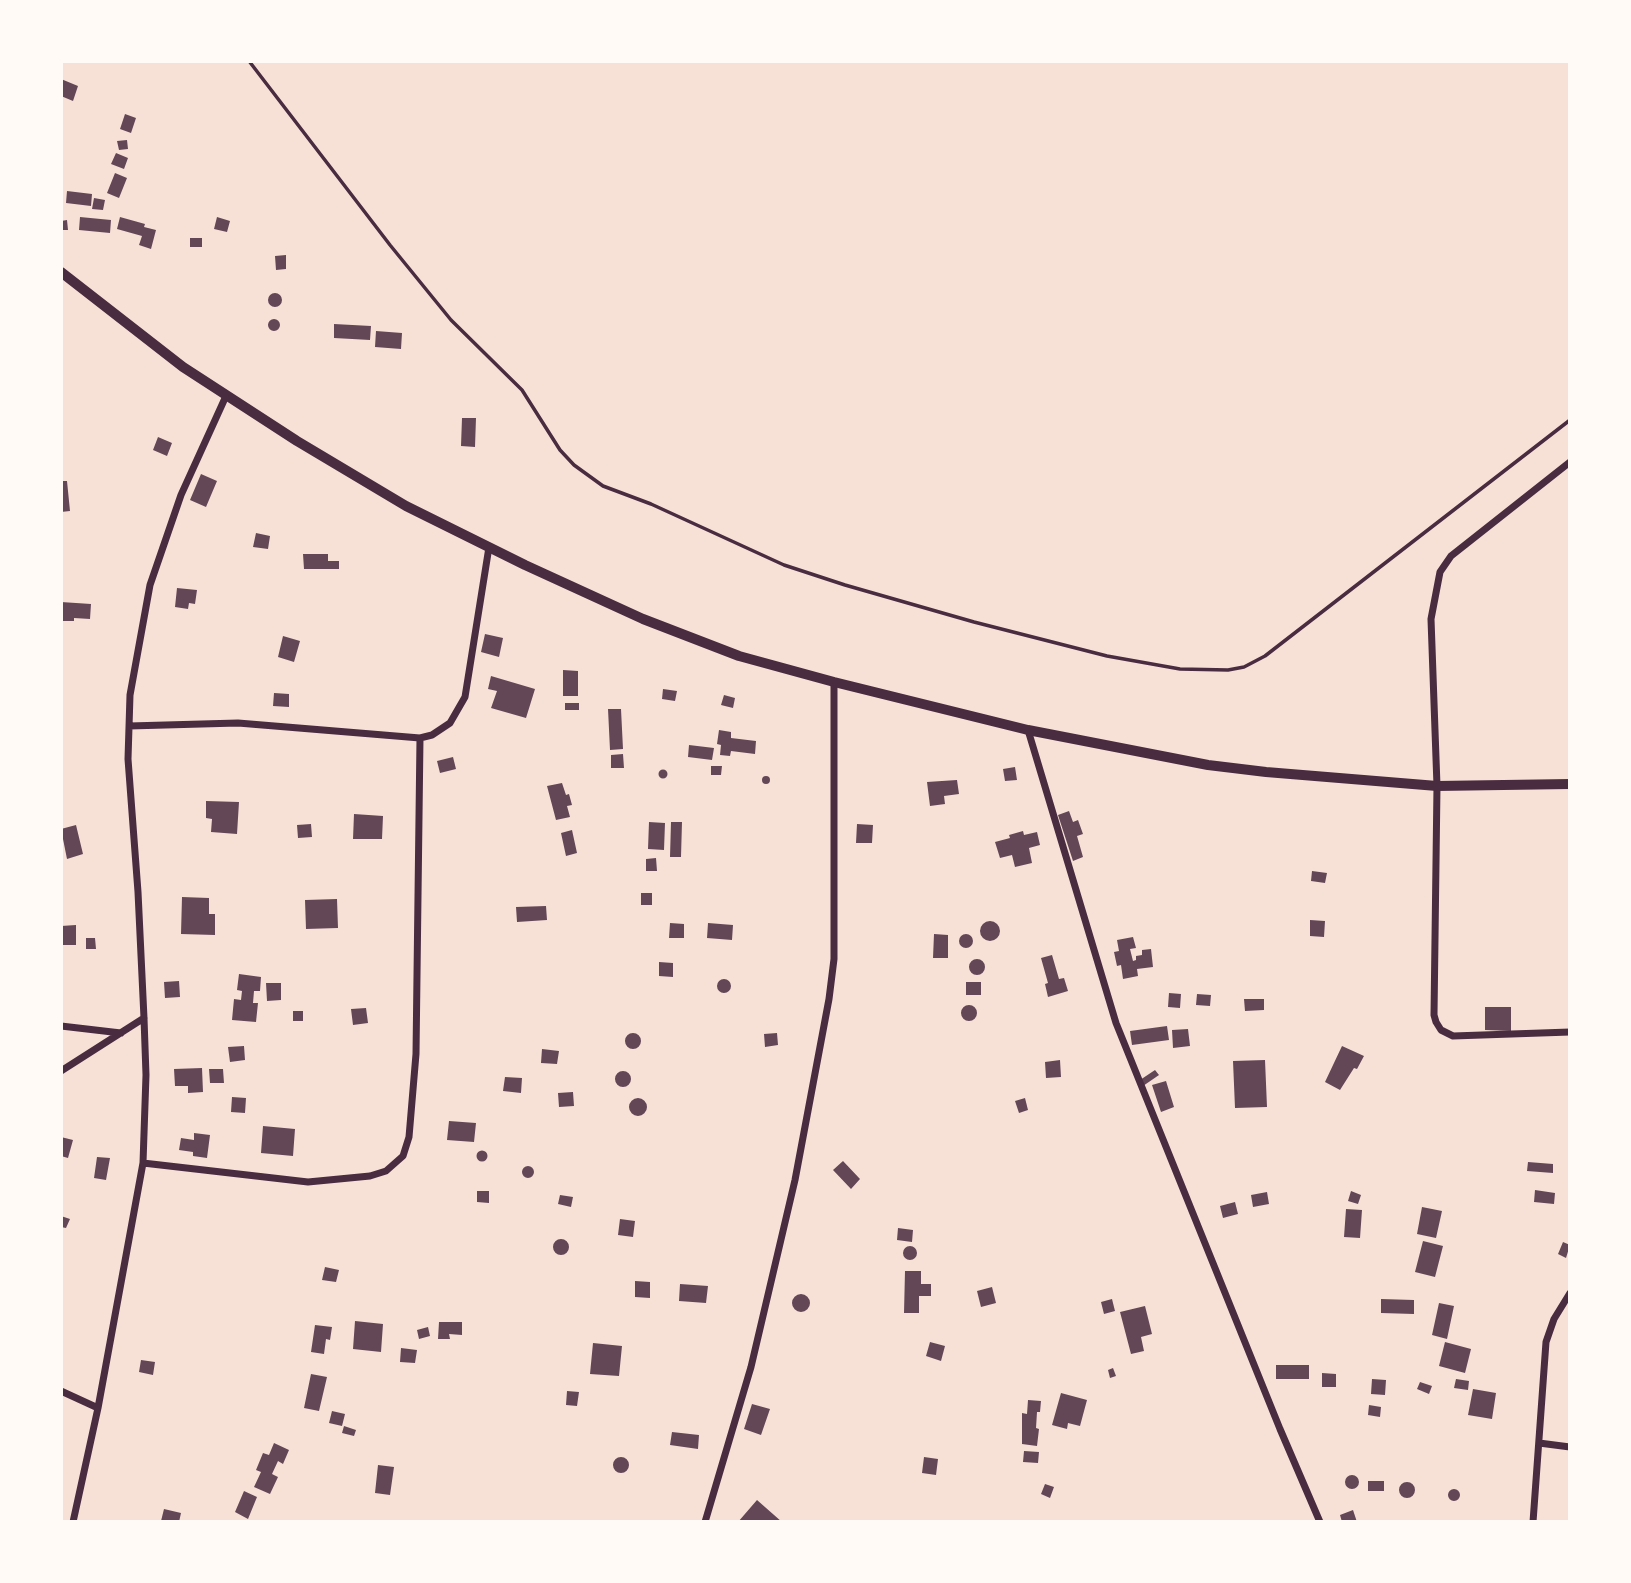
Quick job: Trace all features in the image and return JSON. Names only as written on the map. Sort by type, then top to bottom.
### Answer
[{"type":"street","points":[[61,272],[183,367],[406,506],[643,619],[739,656],[1028,730],[1208,765],[1437,786],[1570,785]]},
{"type":"street","points":[[73,1522],[98,1408],[143,1163],[146,1075],[138,892],[128,759],[130,695],[150,585],[181,495],[226,396]]},
{"type":"street","points":[[1570,462],[1451,556],[1440,572],[1431,619],[1437,786],[1436,1023],[1440,1030],[1453,1036],[1570,1032]]},
{"type":"street","points":[[129,726],[238,723],[420,738],[432,735],[450,723],[465,698],[489,547]]},
{"type":"street","points":[[705,1522],[751,1367],[794,1180],[829,999],[834,960],[834,682]]},
{"type":"street","points":[[1028,730],[1116,1023],[1274,1416],[1320,1522]]},
{"type":"street","points":[[143,1163],[308,1182],[370,1176],[386,1171],[403,1157],[409,1138],[416,1054],[420,738]]},
{"type":"street","points":[[61,1071],[144,1018]]},
{"type":"street","points":[[61,1026],[121,1033]]},
{"type":"street","points":[[1533,1522],[1546,1342],[1554,1319],[1570,1293]]},
{"type":"street","points":[[61,1391],[98,1408]]},
{"type":"street","points":[[1539,1443],[1570,1447]]},
{"type":"path","points":[[249,61],[390,246],[451,320],[522,390],[560,450],[574,465],[603,486],[651,504],[784,565],[974,622],[1107,656],[1180,669],[1228,670],[1244,667],[1265,656],[1570,420]]},
{"type":"building","points":[[61,79],[78,86],[73,101],[61,96]]},
{"type":"building","points":[[125,114],[136,118],[131,133],[120,129]]},
{"type":"building","points":[[127,140],[128,149],[119,150],[117,141]]},
{"type":"building","points":[[116,153],[128,158],[124,169],[111,164]]},
{"type":"building","points":[[115,173],[127,178],[119,198],[107,193]]},
{"type":"building","points":[[67,191],[92,194],[91,206],[66,203]]},
{"type":"building","points":[[94,198],[105,200],[103,210],[92,209]]},
{"type":"building","points":[[80,217],[111,220],[110,233],[79,230]]},
{"type":"building","points":[[120,217],[156,230],[151,249],[139,245],[142,236],[117,229]]},
{"type":"building","points":[[217,217],[230,221],[227,232],[214,229]]},
{"type":"building","points":[[67,220],[68,230],[61,230],[61,221]]},
{"type":"building","points":[[190,238],[202,238],[202,247],[190,247]]},
{"type":"building","points":[[286,255],[286,269],[276,270],[275,256]]},
{"type":"building","points":[[275,293],[280,295],[280,305],[275,307],[270,305],[268,300],[270,295]]},
{"type":"building","points":[[269,320],[279,320],[279,330],[269,330]]},
{"type":"building","points":[[334,324],[371,326],[370,340],[334,338]]},
{"type":"building","points":[[376,331],[402,333],[401,349],[375,347]]},
{"type":"building","points":[[462,418],[476,418],[475,447],[461,446]]},
{"type":"building","points":[[158,437],[172,443],[167,456],[153,450]]},
{"type":"building","points":[[201,474],[217,481],[206,507],[190,500]]},
{"type":"building","points":[[61,481],[67,481],[70,511],[61,512]]},
{"type":"building","points":[[256,533],[270,536],[268,549],[253,547]]},
{"type":"building","points":[[303,554],[328,554],[328,561],[339,561],[339,569],[304,569]]},
{"type":"building","points":[[177,588],[197,590],[195,604],[189,603],[188,609],[175,607]]},
{"type":"building","points":[[61,602],[91,604],[90,619],[61,621]]},
{"type":"building","points":[[485,634],[503,638],[499,657],[481,652]]},
{"type":"building","points":[[283,636],[300,641],[294,662],[278,657]]},
{"type":"building","points":[[563,670],[578,671],[578,696],[563,696]]},
{"type":"building","points":[[491,676],[535,689],[526,718],[491,708],[497,691],[488,689]]},
{"type":"building","points":[[663,689],[677,691],[675,701],[662,699]]},
{"type":"building","points":[[274,693],[289,694],[289,707],[273,706]]},
{"type":"building","points":[[724,695],[735,698],[733,708],[721,705]]},
{"type":"building","points":[[565,703],[579,703],[579,710],[565,710]]},
{"type":"building","points":[[608,709],[621,709],[623,749],[610,750]]},
{"type":"building","points":[[719,730],[731,732],[731,738],[756,741],[755,754],[731,751],[730,756],[720,755],[721,745],[717,744]]},
{"type":"building","points":[[689,745],[714,748],[712,760],[688,757]]},
{"type":"building","points":[[623,754],[624,768],[611,768],[611,755]]},
{"type":"building","points":[[453,757],[456,769],[440,773],[437,761]]},
{"type":"building","points":[[711,766],[722,766],[721,775],[711,775]]},
{"type":"building","points":[[1015,767],[1017,780],[1005,781],[1003,769]]},
{"type":"building","points":[[663,770],[667,774],[663,778],[659,774]]},
{"type":"building","points":[[766,776],[770,780],[766,784],[762,780]]},
{"type":"building","points":[[957,780],[959,794],[944,796],[945,804],[930,806],[927,782]]},
{"type":"building","points":[[562,783],[572,805],[567,806],[570,817],[556,820],[547,786]]},
{"type":"building","points":[[206,801],[239,802],[237,834],[211,832],[212,819],[206,818]]},
{"type":"building","points":[[1069,811],[1073,822],[1078,820],[1083,834],[1077,836],[1083,857],[1073,861],[1058,815]]},
{"type":"building","points":[[354,814],[383,816],[382,839],[353,839]]},
{"type":"building","points":[[649,822],[665,823],[664,850],[648,849]]},
{"type":"building","points":[[671,822],[682,822],[681,857],[670,857]]},
{"type":"building","points":[[311,824],[312,837],[298,838],[297,825]]},
{"type":"building","points":[[857,824],[873,825],[872,843],[856,843]]},
{"type":"building","points":[[76,825],[83,854],[67,859],[61,829]]},
{"type":"building","points":[[572,830],[577,853],[566,856],[561,833]]},
{"type":"building","points":[[1023,831],[1024,835],[1037,832],[1040,845],[1029,848],[1032,863],[1015,867],[1012,855],[1000,858],[995,842]]},
{"type":"building","points":[[656,858],[657,871],[646,871],[646,859]]},
{"type":"building","points":[[1312,871],[1327,873],[1325,883],[1311,881]]},
{"type":"building","points":[[641,893],[652,893],[652,905],[641,905]]},
{"type":"building","points":[[182,897],[209,898],[209,914],[215,914],[215,935],[181,934]]},
{"type":"building","points":[[337,899],[338,928],[306,929],[305,900]]},
{"type":"building","points":[[546,906],[547,920],[517,922],[516,907]]},
{"type":"building","points":[[1310,920],[1325,921],[1324,937],[1310,936]]},
{"type":"building","points":[[990,921],[997,924],[1000,931],[997,938],[990,941],[983,938],[980,931],[983,924]]},
{"type":"building","points":[[670,923],[684,924],[684,938],[669,938]]},
{"type":"building","points":[[708,923],[733,925],[732,940],[707,938]]},
{"type":"building","points":[[76,925],[76,945],[61,945],[61,926]]},
{"type":"building","points":[[934,934],[948,935],[948,958],[933,958]]},
{"type":"building","points":[[963,934],[969,934],[973,941],[969,948],[963,948],[959,944],[959,938]]},
{"type":"building","points":[[1133,937],[1136,948],[1130,949],[1133,961],[1136,956],[1142,955],[1142,950],[1151,949],[1153,967],[1137,969],[1138,976],[1123,979],[1121,965],[1117,966],[1114,952],[1119,951],[1117,940]]},
{"type":"building","points":[[86,938],[95,938],[96,949],[86,949]]},
{"type":"building","points":[[1052,955],[1059,979],[1064,978],[1068,991],[1048,997],[1045,984],[1048,983],[1041,958]]},
{"type":"building","points":[[977,959],[985,967],[977,975],[969,967]]},
{"type":"building","points":[[659,962],[673,963],[673,977],[659,976]]},
{"type":"building","points":[[239,974],[261,977],[260,991],[254,991],[253,1003],[258,1003],[256,1022],[232,1020],[234,999],[241,1000],[242,991],[237,990]]},
{"type":"building","points":[[721,979],[727,979],[731,986],[727,993],[721,993],[717,989],[717,983]]},
{"type":"building","points":[[179,981],[180,997],[165,998],[164,982]]},
{"type":"building","points":[[966,982],[981,982],[981,995],[966,995]]},
{"type":"building","points":[[266,983],[281,983],[281,1000],[267,1001]]},
{"type":"building","points":[[1169,993],[1181,994],[1180,1008],[1168,1007]]},
{"type":"building","points":[[1197,994],[1211,995],[1210,1006],[1196,1005]]},
{"type":"building","points":[[1244,999],[1264,999],[1264,1010],[1245,1011]]},
{"type":"building","points":[[969,1005],[975,1007],[975,1019],[969,1021],[963,1019],[961,1013],[963,1007]]},
{"type":"building","points":[[1485,1007],[1511,1007],[1511,1031],[1485,1030]]},
{"type":"building","points":[[366,1008],[368,1023],[353,1025],[351,1009]]},
{"type":"building","points":[[293,1011],[303,1011],[303,1021],[293,1021]]},
{"type":"building","points":[[1167,1026],[1169,1040],[1132,1045],[1130,1031]]},
{"type":"building","points":[[1188,1029],[1190,1046],[1173,1048],[1172,1030]]},
{"type":"building","points":[[633,1033],[641,1041],[633,1049],[625,1041]]},
{"type":"building","points":[[777,1033],[778,1045],[765,1047],[764,1034]]},
{"type":"building","points":[[244,1046],[245,1060],[230,1062],[228,1047]]},
{"type":"building","points":[[1342,1046],[1364,1056],[1340,1090],[1325,1082]]},
{"type":"building","points":[[542,1049],[559,1051],[557,1064],[541,1063]]},
{"type":"building","points":[[1060,1060],[1061,1077],[1046,1078],[1045,1062]]},
{"type":"building","points":[[1265,1060],[1267,1107],[1235,1108],[1233,1061]]},
{"type":"building","points":[[202,1068],[203,1092],[188,1093],[188,1086],[175,1086],[174,1069]]},
{"type":"building","points":[[209,1069],[223,1069],[224,1083],[210,1083]]},
{"type":"building","points":[[1155,1070],[1159,1075],[1143,1086],[1140,1080]]},
{"type":"building","points":[[623,1071],[629,1073],[629,1085],[623,1087],[617,1085],[615,1079],[617,1073]]},
{"type":"building","points":[[505,1077],[522,1078],[521,1093],[503,1091]]},
{"type":"building","points":[[1166,1081],[1174,1107],[1161,1112],[1152,1085]]},
{"type":"building","points":[[573,1092],[574,1106],[559,1107],[558,1093]]},
{"type":"building","points":[[232,1097],[246,1098],[245,1113],[231,1112]]},
{"type":"building","points":[[638,1098],[644,1101],[647,1107],[644,1113],[638,1116],[632,1113],[629,1107],[632,1101]]},
{"type":"building","points":[[1025,1098],[1028,1110],[1019,1113],[1015,1101]]},
{"type":"building","points":[[449,1121],[476,1123],[474,1142],[447,1140]]},
{"type":"building","points":[[263,1126],[295,1129],[293,1156],[261,1153]]},
{"type":"building","points":[[194,1133],[210,1135],[207,1158],[179,1150],[181,1138],[194,1140]]},
{"type":"building","points":[[61,1137],[73,1140],[68,1158],[61,1156]]},
{"type":"building","points":[[482,1151],[486,1152],[486,1160],[482,1161],[478,1160],[477,1156],[478,1152]]},
{"type":"building","points":[[97,1157],[110,1158],[106,1180],[94,1178]]},
{"type":"building","points":[[843,1161],[860,1179],[851,1189],[833,1170]]},
{"type":"building","points":[[1528,1162],[1553,1164],[1553,1173],[1527,1171]]},
{"type":"building","points":[[523,1167],[533,1167],[533,1177],[523,1177]]},
{"type":"building","points":[[1535,1190],[1555,1193],[1554,1204],[1534,1202]]},
{"type":"building","points":[[477,1191],[489,1191],[489,1203],[477,1202]]},
{"type":"building","points":[[1351,1191],[1361,1195],[1358,1204],[1348,1201]]},
{"type":"building","points":[[1267,1192],[1269,1204],[1253,1207],[1251,1195]]},
{"type":"building","points":[[560,1195],[573,1197],[571,1207],[558,1204]]},
{"type":"building","points":[[1235,1202],[1238,1214],[1223,1218],[1220,1206]]},
{"type":"building","points":[[1422,1207],[1442,1211],[1436,1238],[1417,1234]]},
{"type":"building","points":[[1346,1209],[1362,1210],[1360,1238],[1344,1237]]},
{"type":"building","points":[[61,1216],[70,1219],[66,1228],[61,1227]]},
{"type":"building","points":[[620,1219],[635,1221],[633,1237],[618,1235]]},
{"type":"building","points":[[898,1228],[913,1230],[912,1242],[897,1240]]},
{"type":"building","points":[[561,1239],[567,1241],[567,1253],[561,1255],[555,1253],[553,1247],[555,1241]]},
{"type":"building","points":[[1423,1241],[1443,1246],[1435,1277],[1415,1272]]},
{"type":"building","points":[[1563,1242],[1570,1245],[1566,1258],[1558,1254]]},
{"type":"building","points":[[910,1246],[915,1248],[915,1258],[910,1260],[905,1258],[903,1253],[905,1248]]},
{"type":"building","points":[[325,1267],[339,1270],[336,1282],[322,1280]]},
{"type":"building","points":[[905,1271],[921,1271],[921,1284],[931,1284],[931,1296],[919,1296],[919,1313],[904,1313]]},
{"type":"building","points":[[635,1281],[650,1282],[650,1298],[635,1297]]},
{"type":"building","points":[[680,1284],[708,1286],[706,1303],[679,1301]]},
{"type":"building","points":[[992,1287],[996,1303],[981,1307],[977,1291]]},
{"type":"building","points":[[801,1294],[807,1297],[810,1303],[807,1309],[801,1312],[795,1309],[792,1303],[795,1297]]},
{"type":"building","points":[[1112,1299],[1115,1311],[1104,1314],[1101,1302]]},
{"type":"building","points":[[1381,1299],[1414,1300],[1414,1314],[1381,1313]]},
{"type":"building","points":[[1439,1303],[1454,1306],[1447,1339],[1432,1335]]},
{"type":"building","points":[[1145,1306],[1152,1334],[1141,1337],[1144,1351],[1131,1354],[1120,1312]]},
{"type":"building","points":[[355,1321],[383,1324],[381,1352],[353,1349]]},
{"type":"building","points":[[439,1322],[462,1322],[462,1335],[449,1334],[450,1339],[438,1339]]},
{"type":"building","points":[[315,1325],[332,1327],[330,1340],[326,1339],[324,1354],[311,1352]]},
{"type":"building","points":[[428,1327],[430,1336],[419,1339],[417,1330]]},
{"type":"building","points":[[930,1342],[945,1346],[941,1361],[926,1356]]},
{"type":"building","points":[[1445,1342],[1471,1349],[1465,1373],[1439,1366]]},
{"type":"building","points":[[593,1343],[622,1346],[619,1376],[590,1374]]},
{"type":"building","points":[[401,1348],[417,1350],[415,1363],[400,1362]]},
{"type":"building","points":[[141,1360],[155,1362],[153,1375],[139,1372]]},
{"type":"building","points":[[1276,1365],[1309,1365],[1309,1379],[1276,1379]]},
{"type":"building","points":[[1113,1368],[1116,1376],[1110,1378],[1108,1370]]},
{"type":"building","points":[[1322,1373],[1336,1374],[1336,1387],[1322,1387]]},
{"type":"building","points":[[311,1374],[327,1377],[319,1411],[304,1408]]},
{"type":"building","points":[[1372,1379],[1386,1380],[1385,1395],[1371,1394]]},
{"type":"building","points":[[1456,1379],[1469,1381],[1468,1390],[1454,1388]]},
{"type":"building","points":[[1420,1382],[1432,1386],[1429,1394],[1417,1389]]},
{"type":"building","points":[[1473,1389],[1496,1393],[1492,1419],[1468,1415]]},
{"type":"building","points":[[567,1391],[579,1392],[577,1406],[566,1405]]},
{"type":"building","points":[[1061,1393],[1087,1400],[1080,1426],[1068,1423],[1067,1429],[1052,1425]]},
{"type":"building","points":[[1028,1400],[1041,1401],[1040,1412],[1037,1412],[1037,1446],[1022,1444],[1022,1413],[1027,1414]]},
{"type":"building","points":[[752,1404],[770,1409],[761,1435],[744,1429]]},
{"type":"building","points":[[1369,1405],[1381,1407],[1380,1417],[1368,1415]]},
{"type":"building","points":[[332,1411],[345,1414],[342,1426],[329,1423]]},
{"type":"building","points":[[344,1426],[356,1430],[354,1436],[342,1433]]},
{"type":"building","points":[[672,1432],[699,1435],[698,1449],[670,1445]]},
{"type":"building","points":[[274,1443],[289,1450],[283,1464],[278,1461],[272,1474],[278,1477],[270,1494],[254,1487],[261,1472],[256,1470],[263,1453],[269,1455]]},
{"type":"building","points":[[1024,1451],[1039,1452],[1038,1463],[1023,1462]]},
{"type":"building","points":[[621,1457],[627,1459],[627,1471],[621,1473],[615,1471],[613,1465],[615,1459]]},
{"type":"building","points":[[924,1457],[938,1459],[936,1475],[922,1473]]},
{"type":"building","points":[[378,1465],[394,1467],[390,1495],[375,1493]]},
{"type":"building","points":[[1352,1475],[1357,1477],[1357,1487],[1352,1489],[1347,1487],[1345,1482],[1347,1477]]},
{"type":"building","points":[[1368,1481],[1384,1481],[1384,1491],[1368,1491]]},
{"type":"building","points":[[1407,1482],[1413,1484],[1413,1496],[1407,1498],[1401,1496],[1399,1490],[1401,1484]]},
{"type":"building","points":[[1045,1484],[1054,1487],[1050,1498],[1041,1494]]},
{"type":"building","points":[[1454,1489],[1460,1495],[1454,1501],[1448,1495]]},
{"type":"building","points":[[244,1491],[257,1497],[248,1519],[235,1512]]},
{"type":"building","points":[[757,1500],[782,1522],[738,1522]]},
{"type":"building","points":[[164,1509],[181,1513],[179,1522],[161,1521]]},
{"type":"building","points":[[1353,1510],[1357,1522],[1342,1522],[1340,1515]]}]
